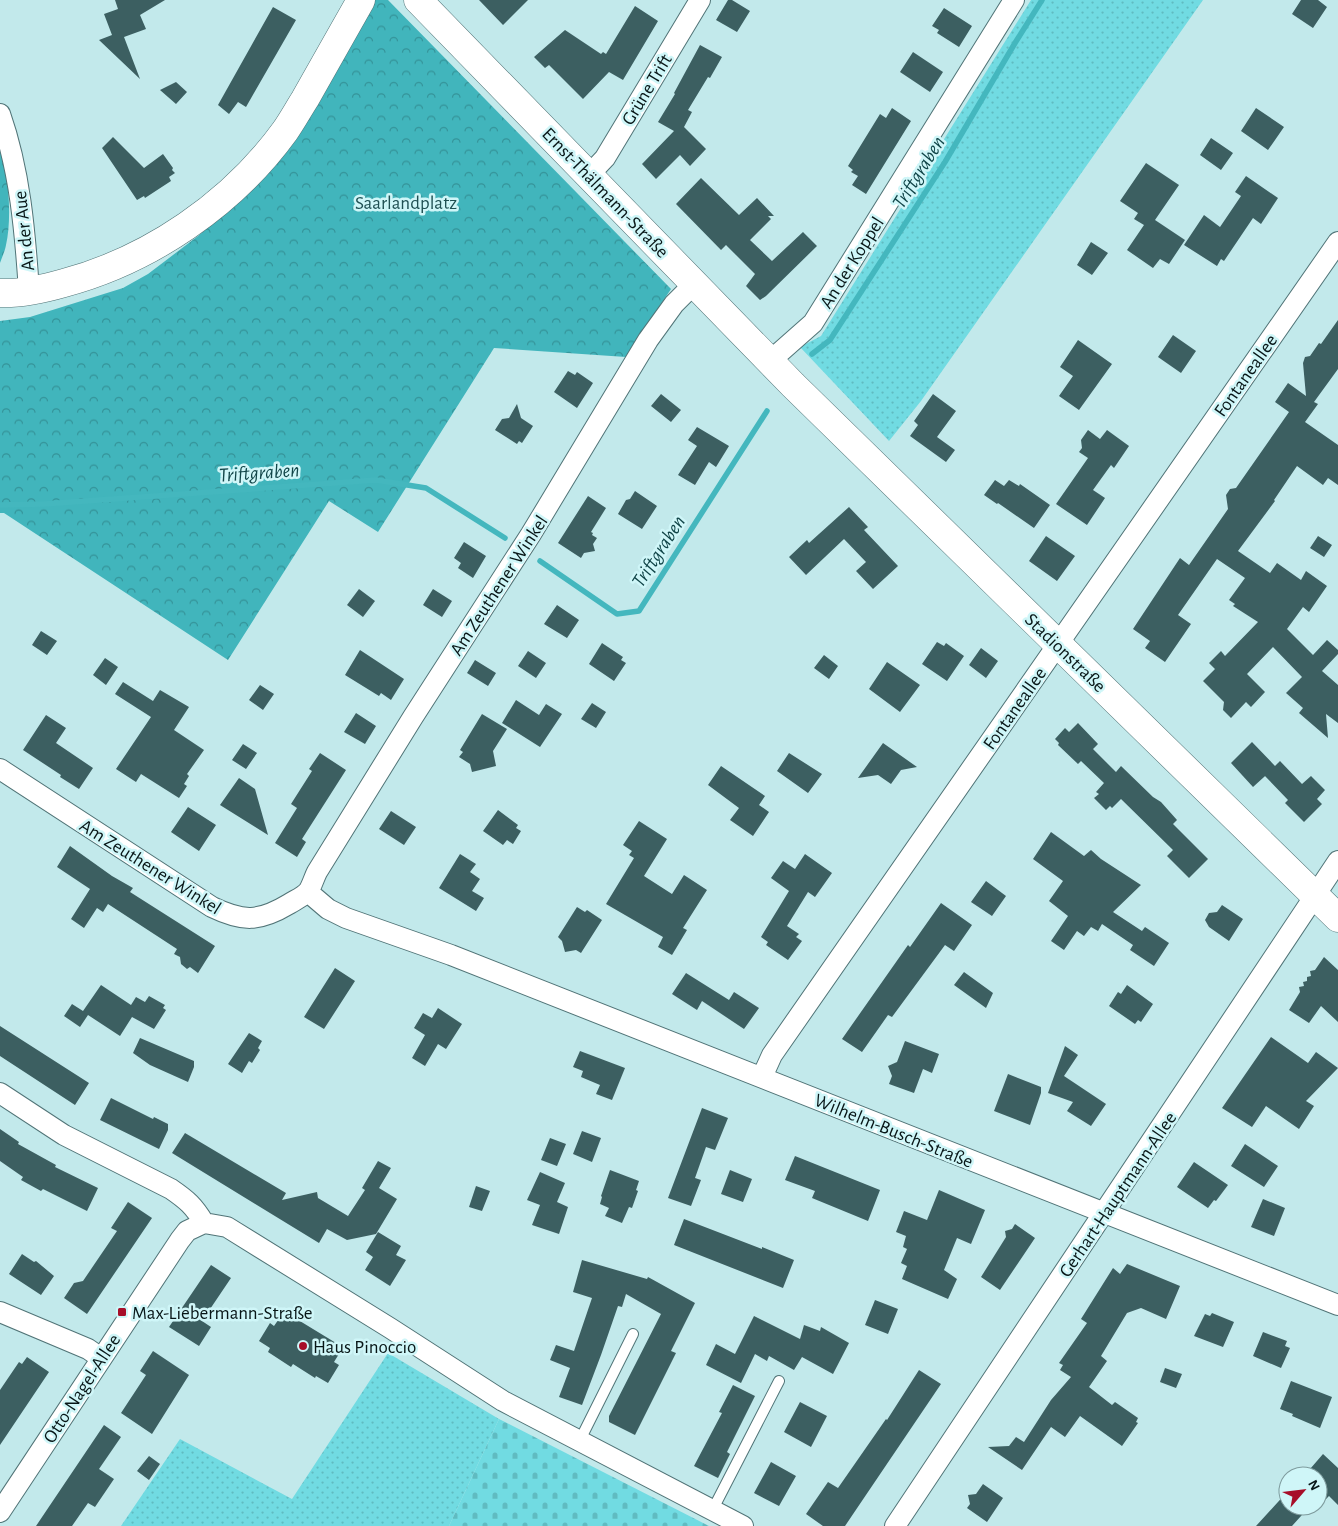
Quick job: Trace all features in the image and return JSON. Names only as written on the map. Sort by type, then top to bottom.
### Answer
[{"type":"street","points":[[0,293],[29,291],[85,277],[138,255],[194,220],[220,200],[266,154],[285,131],[321,72],[361,0]]},
{"type":"street","name":"Ernst-Thälmann-Straße","points":[[418,0],[793,385]]},
{"type":"street","name":"Grüne Trift","points":[[589,175],[605,158],[700,0]]},
{"type":"street","name":"An der Koppel","points":[[770,361],[813,323],[1014,0]]},
{"type":"street","name":"An der Aue","points":[[0,114],[10,142],[19,186],[29,291]]},
{"type":"street","name":"Fontaneallee","points":[[762,1077],[772,1055],[1338,242]]},
{"type":"street","name":"Am Zeuthener Winkel","points":[[0,769],[212,907],[230,915],[256,918],[269,915],[308,892],[322,865],[404,732],[580,455],[648,340],[674,304],[695,283]]},
{"type":"street","name":"Stadionstraße","points":[[793,385],[1338,918]]},
{"type":"street","name":"Gerhart-Hauptmann-Allee","points":[[895,1526],[1338,861]]},
{"type":"street","name":"Wilhelm-Busch-Straße","points":[[308,892],[328,909],[346,918],[451,955],[1338,1305]]},
{"type":"street","points":[[0,1092],[64,1135],[171,1189],[188,1200],[204,1223],[227,1227],[503,1401],[742,1526]]},
{"type":"street","name":"Otto-Nagel-Allee","points":[[1,1508],[180,1240],[187,1231],[204,1223]]},
{"type":"street","points":[[0,1312],[88,1349],[101,1358]]},
{"type":"lane","points":[[579,1442],[633,1334]]},
{"type":"lane","points":[[712,1511],[779,1381]]},
{"type":"green space","name":"Saarlandplatz","points":[[371,0],[388,0],[671,289],[626,357],[494,348],[378,532],[329,501],[228,660],[4,513],[0,513],[0,321],[30,317],[123,288],[148,274],[198,236],[254,188],[294,138]]},
{"type":"green space","points":[[1031,0],[1203,0],[921,401],[889,441],[800,347],[821,336]]},
{"type":"green space","points":[[0,149],[6,171],[9,223],[5,250],[0,263]]},
{"type":"green space","points":[[388,1353],[499,1419],[449,1526],[121,1526],[180,1439],[292,1499]]},
{"type":"green space","points":[[499,1419],[709,1526],[449,1526]]},
{"type":"building","points":[[115,0],[165,0],[140,15],[146,29],[124,37],[140,79],[99,40],[112,35],[104,14],[118,9]]},
{"type":"building","points":[[479,0],[528,0],[503,25]]},
{"type":"building","points":[[728,0],[732,0],[750,11],[737,32],[716,20]]},
{"type":"building","points":[[1301,0],[1318,0],[1327,7],[1313,28],[1292,14]]},
{"type":"building","points":[[635,6],[658,21],[623,80],[609,72],[583,99],[549,65],[545,68],[534,57],[565,30],[601,54],[603,52],[606,54]]},
{"type":"building","points":[[273,7],[296,20],[246,107],[238,102],[229,114],[218,105]]},
{"type":"building","points":[[944,8],[972,26],[959,47],[937,33],[939,30],[932,26]]},
{"type":"building","points":[[700,45],[722,57],[688,110],[692,112],[684,127],[706,149],[690,166],[680,155],[656,179],[642,164],[674,131],[658,122],[675,94]]},
{"type":"building","points":[[913,52],[943,72],[930,92],[900,72]]},
{"type":"building","points":[[176,82],[187,92],[176,104],[160,90]]},
{"type":"building","points":[[892,108],[911,121],[866,194],[852,185],[858,176],[851,172],[853,170],[848,166],[880,114],[886,118]]},
{"type":"building","points":[[1256,108],[1284,127],[1268,150],[1241,131]]},
{"type":"building","points":[[113,137],[144,168],[163,154],[175,173],[169,177],[171,181],[145,198],[144,196],[137,200],[102,148]]},
{"type":"building","points":[[1211,138],[1233,153],[1221,170],[1200,155]]},
{"type":"building","points":[[1146,163],[1179,185],[1155,220],[1185,240],[1169,264],[1160,259],[1153,268],[1127,250],[1144,225],[1134,219],[1138,213],[1120,201]]},
{"type":"building","points":[[1246,176],[1278,198],[1261,224],[1253,218],[1224,261],[1221,259],[1217,266],[1184,245],[1204,215],[1220,227],[1241,196],[1235,192]]},
{"type":"building","points":[[701,178],[739,215],[757,198],[774,216],[768,216],[771,219],[750,240],[772,261],[803,232],[817,246],[760,300],[746,286],[755,274],[726,245],[721,250],[676,204]]},
{"type":"building","points":[[1091,242],[1108,253],[1092,275],[1077,265]]},
{"type":"building","points":[[1338,320],[1338,369],[1314,402],[1318,404],[1305,422],[1338,445],[1338,485],[1328,478],[1323,485],[1297,466],[1275,501],[1238,551],[1270,573],[1277,563],[1301,580],[1306,571],[1327,586],[1309,612],[1303,607],[1287,629],[1313,655],[1327,640],[1338,650],[1338,654],[1322,671],[1338,685],[1338,723],[1326,714],[1328,738],[1299,713],[1303,708],[1286,693],[1302,677],[1273,647],[1247,674],[1265,692],[1251,707],[1246,702],[1231,718],[1223,710],[1224,702],[1203,681],[1215,669],[1209,663],[1221,651],[1225,656],[1258,622],[1233,606],[1235,604],[1229,600],[1245,578],[1217,559],[1178,615],[1191,624],[1165,662],[1145,648],[1150,641],[1133,629],[1180,558],[1189,565],[1228,509],[1226,495],[1230,489],[1236,488],[1289,412],[1275,402],[1288,383],[1306,396],[1303,363],[1305,357],[1310,356],[1319,343],[1321,344]]},
{"type":"building","points":[[1173,335],[1196,351],[1181,373],[1158,357]]},
{"type":"building","points":[[1078,340],[1112,364],[1079,410],[1059,396],[1073,376],[1060,367]]},
{"type":"building","points":[[568,371],[575,375],[577,372],[593,383],[577,408],[554,392]]},
{"type":"building","points":[[661,394],[681,410],[671,422],[651,406]]},
{"type":"building","points":[[933,394],[956,411],[937,437],[955,450],[946,462],[910,436],[918,425],[914,421]]},
{"type":"building","points":[[517,404],[521,418],[533,426],[522,443],[519,441],[517,444],[495,430],[502,419],[509,418]]},
{"type":"building","points":[[697,427],[729,446],[716,467],[709,462],[695,485],[678,475],[697,446],[688,440]]},
{"type":"building","points":[[1088,430],[1100,439],[1107,430],[1129,446],[1114,468],[1111,465],[1093,490],[1105,498],[1087,525],[1056,504],[1088,458],[1079,452],[1082,448],[1081,440]]},
{"type":"building","points":[[995,480],[1004,486],[1009,480],[1019,486],[1020,484],[1050,505],[1034,528],[984,495]]},
{"type":"building","points":[[635,491],[657,506],[642,529],[618,514],[626,500],[630,499]]},
{"type":"building","points":[[588,496],[606,508],[591,532],[597,538],[593,544],[595,551],[584,553],[581,558],[558,543]]},
{"type":"building","points":[[849,507],[868,527],[864,530],[898,566],[873,589],[856,571],[866,562],[844,539],[806,575],[789,557],[807,540],[809,543]]},
{"type":"building","points":[[1046,536],[1075,556],[1057,581],[1029,561]]},
{"type":"building","points":[[1318,536],[1332,545],[1324,557],[1310,548]]},
{"type":"building","points":[[464,542],[486,556],[473,578],[458,568],[461,563],[454,558]]},
{"type":"building","points":[[359,589],[375,601],[363,617],[347,605]]},
{"type":"building","points":[[433,589],[452,601],[442,617],[423,605]]},
{"type":"building","points":[[557,605],[579,620],[567,638],[544,624]]},
{"type":"building","points":[[41,631],[57,641],[47,655],[32,645]]},
{"type":"building","points":[[937,642],[944,646],[946,643],[964,656],[947,681],[922,664]]},
{"type":"building","points":[[602,643],[623,657],[621,660],[626,663],[614,681],[589,664]]},
{"type":"building","points":[[981,648],[998,661],[986,678],[969,665]]},
{"type":"building","points":[[360,650],[404,679],[391,700],[381,693],[379,696],[345,675]]},
{"type":"building","points":[[528,651],[546,663],[536,678],[518,666]]},
{"type":"building","points":[[824,655],[838,666],[829,679],[814,668]]},
{"type":"building","points":[[105,658],[118,667],[106,685],[93,675]]},
{"type":"building","points":[[475,660],[496,673],[488,686],[467,673]]},
{"type":"building","points":[[887,662],[920,685],[900,712],[869,689]]},
{"type":"building","points":[[123,682],[153,701],[160,690],[189,707],[174,730],[204,750],[187,774],[189,776],[184,784],[187,786],[179,798],[141,774],[136,782],[116,769],[151,717],[115,694]]},
{"type":"building","points":[[260,685],[274,694],[263,710],[249,700]]},
{"type":"building","points":[[516,700],[539,715],[546,704],[562,714],[540,747],[502,723]]},
{"type":"building","points":[[592,703],[606,712],[596,728],[581,719]]},
{"type":"building","points":[[356,713],[376,726],[365,744],[344,732]]},
{"type":"building","points":[[482,714],[507,729],[493,751],[496,766],[472,772],[470,764],[459,757],[463,752],[460,750]]},
{"type":"building","points":[[46,715],[66,728],[56,743],[93,768],[79,789],[23,750]]},
{"type":"building","points":[[1078,723],[1098,744],[1093,749],[1116,772],[1121,766],[1153,797],[1161,802],[1177,820],[1173,824],[1208,859],[1189,878],[1167,856],[1173,850],[1121,799],[1112,808],[1110,806],[1106,810],[1094,798],[1099,794],[1096,792],[1104,783],[1081,761],[1078,764],[1058,745],[1059,743],[1055,739],[1065,728],[1069,732]]},
{"type":"building","points":[[1252,742],[1275,766],[1280,761],[1302,784],[1311,776],[1325,790],[1317,799],[1322,804],[1304,822],[1285,803],[1288,800],[1265,776],[1253,787],[1231,763]]},
{"type":"building","points":[[883,743],[917,767],[901,770],[891,784],[878,775],[858,778]]},
{"type":"building","points":[[243,744],[257,753],[246,769],[232,760]]},
{"type":"building","points":[[320,753],[346,770],[302,839],[306,842],[297,857],[275,843],[297,808],[291,804],[312,771],[309,769]]},
{"type":"building","points":[[789,753],[822,774],[808,793],[777,771]]},
{"type":"building","points":[[721,766],[765,796],[759,805],[769,812],[753,836],[730,820],[739,808],[708,785]]},
{"type":"building","points":[[239,778],[255,789],[268,835],[220,805]]},
{"type":"building","points":[[188,807],[216,825],[199,851],[171,832]]},
{"type":"building","points":[[498,810],[518,825],[516,828],[521,831],[513,844],[507,840],[503,845],[483,831]]},
{"type":"building","points":[[391,811],[416,827],[404,845],[379,829]]},
{"type":"building","points":[[639,821],[667,839],[644,876],[672,894],[684,875],[707,890],[683,928],[687,930],[672,955],[658,947],[663,937],[606,904],[634,858],[629,855],[632,851],[623,845]]},
{"type":"building","points":[[1051,832],[1084,856],[1091,850],[1101,859],[1141,885],[1113,912],[1142,931],[1145,927],[1169,943],[1154,966],[1130,950],[1133,945],[1102,924],[1098,931],[1091,927],[1084,936],[1077,931],[1064,950],[1051,941],[1068,916],[1049,901],[1063,881],[1033,859]]},
{"type":"building","points":[[70,846],[112,876],[133,888],[130,892],[215,946],[198,973],[190,967],[187,969],[181,964],[180,957],[174,954],[177,949],[108,904],[103,912],[97,908],[84,928],[71,919],[90,889],[57,867]]},
{"type":"building","points":[[460,854],[476,864],[470,872],[480,879],[472,891],[484,898],[476,911],[439,888]]},
{"type":"building","points":[[805,854],[832,873],[815,897],[808,892],[787,926],[799,934],[796,937],[802,941],[788,960],[766,945],[768,942],[761,937],[789,891],[771,878],[783,861],[795,869]]},
{"type":"building","points":[[986,881],[1006,896],[992,916],[971,902]]},
{"type":"building","points":[[941,903],[972,925],[954,951],[945,945],[892,1017],[888,1015],[862,1052],[842,1039],[908,945],[910,947]]},
{"type":"building","points":[[1222,905],[1243,919],[1229,941],[1209,927],[1205,920],[1209,913],[1217,912]]},
{"type":"building","points":[[577,907],[585,912],[587,910],[602,920],[581,953],[576,950],[565,952],[562,941],[558,937]]},
{"type":"building","points":[[1324,957],[1338,970],[1338,1022],[1321,1006],[1309,1023],[1289,1010],[1300,992],[1299,987],[1304,986],[1303,982],[1307,981],[1307,977],[1311,976],[1310,971],[1315,970]]},
{"type":"building","points":[[335,968],[355,981],[324,1029],[304,1017]]},
{"type":"building","points":[[964,972],[993,993],[986,1008],[954,985]]},
{"type":"building","points":[[686,973],[729,1000],[734,992],[759,1008],[744,1029],[702,1001],[697,1010],[672,994]]},
{"type":"building","points":[[101,985],[131,1005],[136,997],[145,1002],[149,996],[165,1005],[163,1008],[166,1010],[154,1029],[132,1017],[120,1036],[88,1015],[80,1027],[64,1016],[72,1004],[83,1011]]},
{"type":"building","points":[[1127,985],[1153,1004],[1141,1022],[1138,1020],[1135,1024],[1109,1006],[1118,992],[1121,994]]},
{"type":"building","points":[[438,1008],[462,1024],[446,1049],[438,1044],[425,1066],[412,1058],[425,1035],[414,1028],[423,1013],[432,1018]]},
{"type":"building","points":[[0,1026],[89,1083],[75,1105],[0,1056]]},
{"type":"building","points":[[249,1033],[262,1041],[258,1048],[260,1050],[252,1063],[249,1061],[242,1073],[228,1064]]},
{"type":"building","points":[[1271,1037],[1308,1063],[1316,1052],[1338,1068],[1306,1101],[1314,1106],[1299,1129],[1266,1106],[1252,1127],[1222,1108]]},
{"type":"building","points":[[140,1038],[194,1061],[194,1067],[188,1082],[150,1065],[133,1053]]},
{"type":"building","points":[[905,1041],[939,1054],[932,1073],[923,1069],[914,1093],[889,1084],[892,1076],[888,1066],[897,1062]]},
{"type":"building","points":[[1065,1046],[1078,1055],[1064,1076],[1106,1104],[1091,1126],[1067,1111],[1073,1102],[1048,1093]]},
{"type":"building","points":[[580,1051],[625,1068],[612,1100],[596,1094],[600,1085],[581,1077],[583,1071],[573,1067]]},
{"type":"building","points":[[1008,1074],[1041,1087],[1041,1093],[1030,1125],[994,1111]]},
{"type":"building","points":[[111,1098],[153,1119],[154,1117],[168,1124],[168,1130],[159,1149],[100,1120]]},
{"type":"building","points":[[702,1108],[728,1118],[715,1150],[706,1147],[695,1178],[701,1180],[691,1206],[668,1198]]},
{"type":"building","points":[[0,1129],[19,1142],[18,1144],[56,1165],[55,1167],[98,1188],[87,1211],[21,1180],[23,1177],[0,1161]]},
{"type":"building","points":[[582,1131],[601,1138],[592,1162],[573,1154]]},
{"type":"building","points":[[185,1133],[286,1193],[282,1200],[317,1192],[318,1198],[348,1216],[365,1190],[362,1188],[378,1161],[391,1168],[379,1188],[397,1199],[376,1234],[347,1240],[327,1229],[319,1243],[172,1153]]},
{"type":"building","points":[[550,1138],[566,1144],[557,1166],[541,1160]]},
{"type":"building","points":[[1245,1144],[1278,1166],[1264,1187],[1231,1166]]},
{"type":"building","points":[[795,1156],[880,1190],[868,1221],[812,1198],[815,1191],[785,1180]]},
{"type":"building","points":[[1194,1162],[1228,1185],[1208,1208],[1177,1187]]},
{"type":"building","points":[[610,1170],[639,1181],[636,1190],[638,1191],[632,1208],[629,1207],[622,1223],[605,1216],[609,1208],[600,1204]]},
{"type":"building","points":[[730,1170],[752,1179],[743,1202],[721,1194]]},
{"type":"building","points":[[540,1172],[565,1183],[557,1202],[568,1207],[559,1234],[532,1225],[540,1205],[527,1200]]},
{"type":"building","points":[[476,1186],[490,1191],[482,1211],[469,1207]]},
{"type":"building","points":[[939,1190],[985,1210],[971,1244],[957,1238],[944,1270],[957,1279],[948,1299],[902,1279],[907,1266],[901,1263],[907,1249],[903,1247],[906,1236],[896,1232],[904,1211],[927,1220]]},
{"type":"building","points":[[1263,1199],[1285,1208],[1274,1236],[1251,1227]]},
{"type":"building","points":[[128,1202],[152,1218],[87,1314],[64,1298],[74,1283],[83,1281],[117,1231],[111,1228]]},
{"type":"building","points":[[684,1219],[794,1260],[783,1288],[674,1245]]},
{"type":"building","points":[[1015,1224],[1035,1238],[1000,1290],[981,1277],[1006,1237],[1005,1231],[1012,1229]]},
{"type":"building","points":[[378,1232],[401,1246],[396,1255],[406,1260],[390,1286],[365,1270],[373,1257],[366,1252]]},
{"type":"building","points":[[22,1254],[34,1262],[36,1261],[54,1276],[41,1295],[9,1274]]},
{"type":"building","points":[[582,1260],[647,1279],[648,1277],[695,1303],[671,1351],[676,1353],[635,1435],[609,1422],[609,1416],[661,1314],[626,1294],[622,1307],[618,1306],[582,1405],[559,1397],[570,1368],[550,1360],[556,1345],[574,1351],[592,1298],[573,1292]]},
{"type":"building","points":[[1127,1264],[1180,1286],[1166,1319],[1141,1308],[1127,1313],[1101,1356],[1107,1361],[1089,1387],[1112,1405],[1115,1402],[1138,1418],[1136,1422],[1138,1423],[1122,1446],[1080,1416],[1065,1437],[1051,1427],[1022,1470],[988,1447],[1009,1446],[1016,1437],[1024,1442],[1051,1400],[1071,1377],[1060,1370],[1063,1365],[1059,1363],[1087,1323],[1081,1319],[1113,1268],[1120,1274]]},
{"type":"building","points":[[211,1265],[231,1278],[202,1321],[211,1327],[199,1346],[169,1327]]},
{"type":"building","points":[[875,1300],[898,1309],[888,1334],[865,1325]]},
{"type":"building","name":"Haus Pinoccio","points":[[283,1313],[290,1315],[336,1343],[342,1349],[334,1362],[339,1365],[328,1383],[316,1376],[315,1378],[293,1364],[291,1367],[268,1352],[270,1348],[259,1341],[270,1323],[274,1326]]},
{"type":"building","points":[[1212,1313],[1234,1322],[1223,1347],[1194,1336],[1205,1314],[1210,1316]]},
{"type":"building","points":[[754,1316],[800,1339],[804,1325],[820,1331],[821,1327],[849,1343],[833,1374],[802,1357],[794,1370],[769,1356],[767,1361],[755,1354],[741,1383],[706,1365],[716,1344],[735,1354]]},
{"type":"building","points":[[1263,1332],[1287,1341],[1285,1346],[1290,1348],[1281,1368],[1253,1356]]},
{"type":"building","points":[[153,1351],[189,1375],[152,1434],[121,1413],[146,1375],[140,1371]]},
{"type":"building","points":[[27,1357],[49,1372],[0,1445],[0,1390],[19,1362],[22,1364]]},
{"type":"building","points":[[1165,1368],[1182,1374],[1176,1388],[1160,1382]]},
{"type":"building","points":[[919,1370],[941,1384],[845,1526],[823,1526],[806,1514],[828,1482],[838,1488],[887,1420]]},
{"type":"building","points":[[1291,1381],[1332,1397],[1320,1428],[1280,1409]]},
{"type":"building","points":[[733,1385],[755,1396],[727,1452],[730,1454],[718,1478],[694,1466],[722,1413],[719,1412]]},
{"type":"building","points":[[800,1402],[827,1416],[811,1447],[784,1432]]},
{"type":"building","points":[[104,1425],[121,1437],[99,1469],[114,1479],[95,1507],[88,1503],[72,1526],[36,1526]]},
{"type":"building","points":[[1323,1454],[1338,1468],[1338,1505],[1328,1497],[1328,1466],[1313,1466]]},
{"type":"building","points":[[149,1456],[160,1464],[149,1480],[137,1471]]},
{"type":"building","points":[[771,1462],[796,1476],[779,1506],[754,1493]]},
{"type":"building","points":[[983,1484],[1003,1498],[987,1522],[967,1508],[970,1504],[968,1495],[976,1494]]},
{"type":"building","points":[[1278,1502],[1278,1516],[1301,1516],[1292,1526],[1256,1526]]},
{"type":"waterway","name":"Triftgraben","points":[[812,354],[830,340],[945,162],[1042,0]]},
{"type":"waterway","name":"Triftgraben","points":[[540,561],[617,614],[639,611],[767,411]]},
{"type":"waterway","name":"Triftgraben","points":[[0,505],[44,504],[376,480],[426,488],[505,538]]},
{"type":"place","name":"Max-Liebermann-Straße","points":[[122,1312]]},
{"type":"place","name":"Haus Pinoccio","points":[[303,1346]]}]
